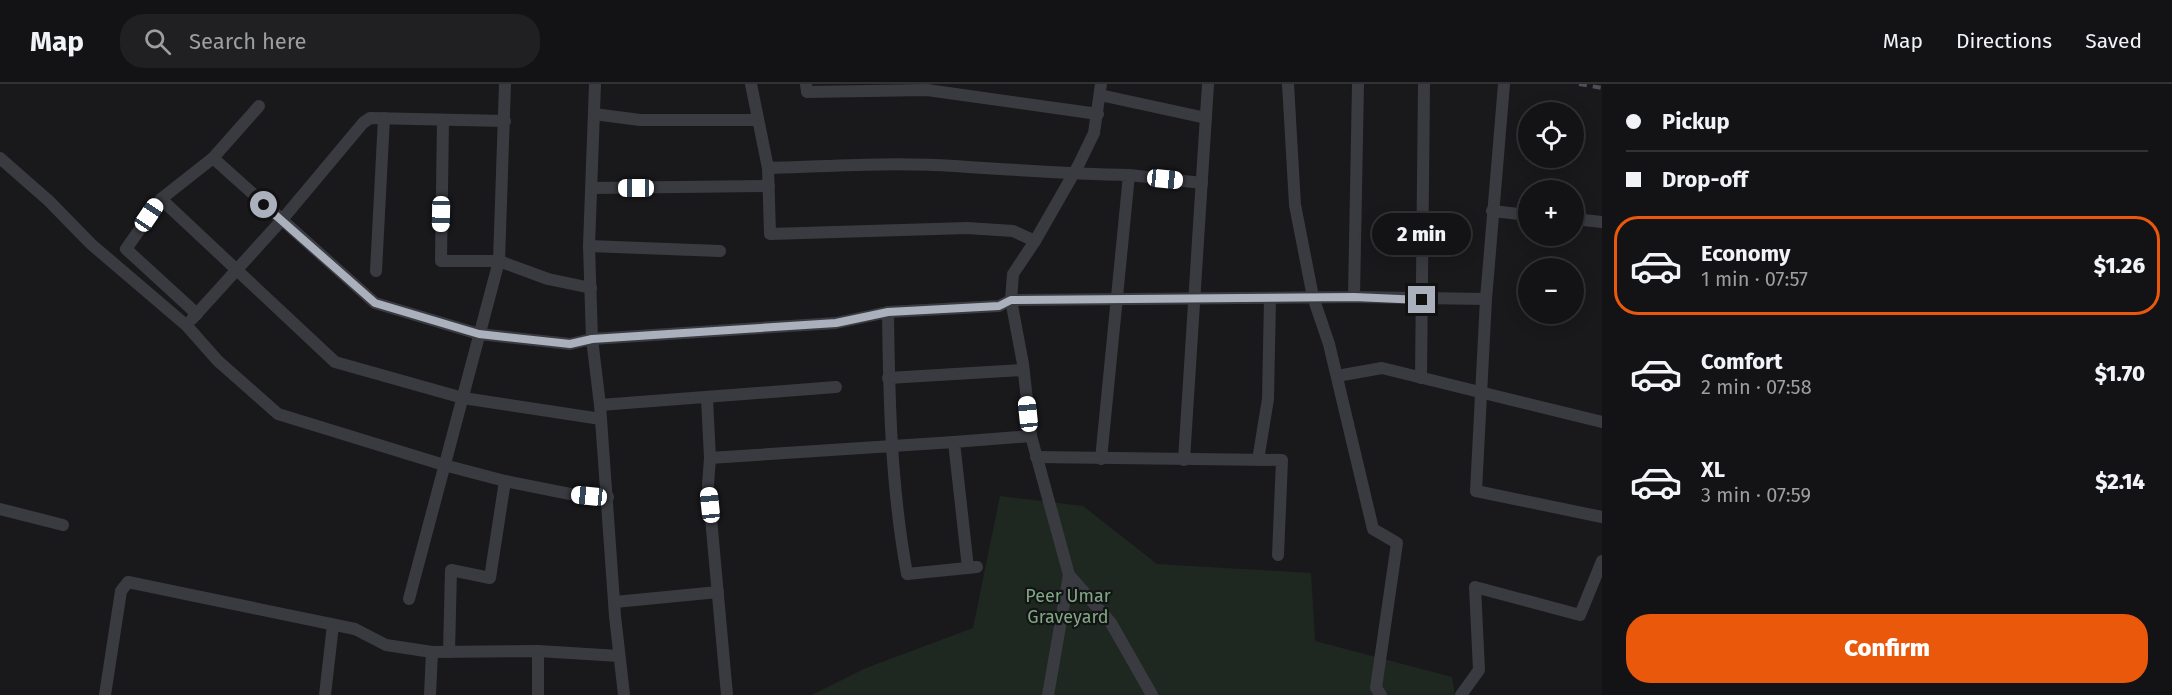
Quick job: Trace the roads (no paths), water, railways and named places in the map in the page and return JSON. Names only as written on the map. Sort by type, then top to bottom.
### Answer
[{"type":"street","points":[[409,599],[499,261],[505,84]]},
{"type":"street","points":[[595,84],[589,246],[592,339],[600,405],[624,695]]},
{"type":"street","points":[[751,84],[768,168],[770,234],[967,228],[1013,231],[1035,241]]},
{"type":"street","points":[[806,84],[807,92],[927,90],[1098,114]]},
{"type":"street","points":[[1184,460],[1208,84]]},
{"type":"street","points":[[1287,84],[1295,205],[1313,297],[1329,344],[1373,529],[1397,543],[1376,688],[1381,695]]},
{"type":"street","points":[[1354,297],[1358,84]]},
{"type":"street","points":[[1421,378],[1424,84]]},
{"type":"street","points":[[1504,84],[1492,211],[1476,490],[1602,517]]},
{"type":"street","points":[[1048,695],[1069,575],[1030,436],[1023,370],[1011,300],[1013,274],[1074,174],[1094,133],[1101,89],[1206,118]]},
{"type":"street","points":[[197,314],[126,249],[161,199],[213,158],[259,106]]},
{"type":"street","points":[[594,114],[640,120],[758,120]]},
{"type":"street","points":[[187,326],[281,221],[363,123],[370,118],[505,121]]},
{"type":"street","points":[[376,271],[384,118]]},
{"type":"street","points":[[443,120],[441,261],[499,261],[548,279],[591,288]]},
{"type":"street","points":[[213,158],[375,303],[479,334],[570,344],[592,339],[836,323],[888,312],[999,306],[1011,300],[1313,297],[1486,299]]},
{"type":"street","points":[[0,159],[49,201],[91,244],[187,326],[218,361],[278,414],[444,465],[505,481],[570,494],[608,498]]},
{"type":"street","points":[[768,168],[847,165],[955,166],[1074,174],[1129,175],[1202,183]]},
{"type":"street","points":[[1101,459],[1129,175]]},
{"type":"street","points":[[592,188],[769,186]]},
{"type":"street","points":[[161,199],[335,362],[463,398],[601,419]]},
{"type":"street","points":[[1492,211],[1518,213]]},
{"type":"street","points":[[1584,220],[1602,222]]},
{"type":"street","points":[[589,246],[720,251]]},
{"type":"street","points":[[1258,460],[1268,399],[1270,298]]},
{"type":"street","points":[[888,312],[891,446],[899,530],[907,574],[973,568],[954,442]]},
{"type":"street","points":[[1337,376],[1382,368],[1602,422]]},
{"type":"street","points":[[888,378],[1023,370]]},
{"type":"street","points":[[600,405],[707,399],[836,387]]},
{"type":"street","points":[[707,399],[710,458],[708,485],[728,695]]},
{"type":"street","points":[[710,458],[1030,436]]},
{"type":"street","points":[[1036,457],[1282,460],[1278,555]]},
{"type":"street","points":[[449,652],[452,570],[490,578],[505,481]]},
{"type":"street","points":[[0,509],[63,525]]},
{"type":"street","points":[[1461,695],[1479,670],[1475,586],[1580,615],[1602,561]]},
{"type":"street","points":[[1069,575],[1111,623],[1152,695]]},
{"type":"street","points":[[105,695],[121,591],[128,582],[355,629],[386,645],[432,652],[538,651],[619,656]]},
{"type":"street","points":[[615,602],[718,592]]},
{"type":"street","points":[[325,695],[333,625]]},
{"type":"street","points":[[538,651],[538,695]]},
{"type":"street","points":[[430,695],[432,652]]},
{"type":"railway","points":[[1579,84],[1602,88]]},
{"type":"park label","name":"Peer Umar Graveyard","points":[[1068,606]]}]
